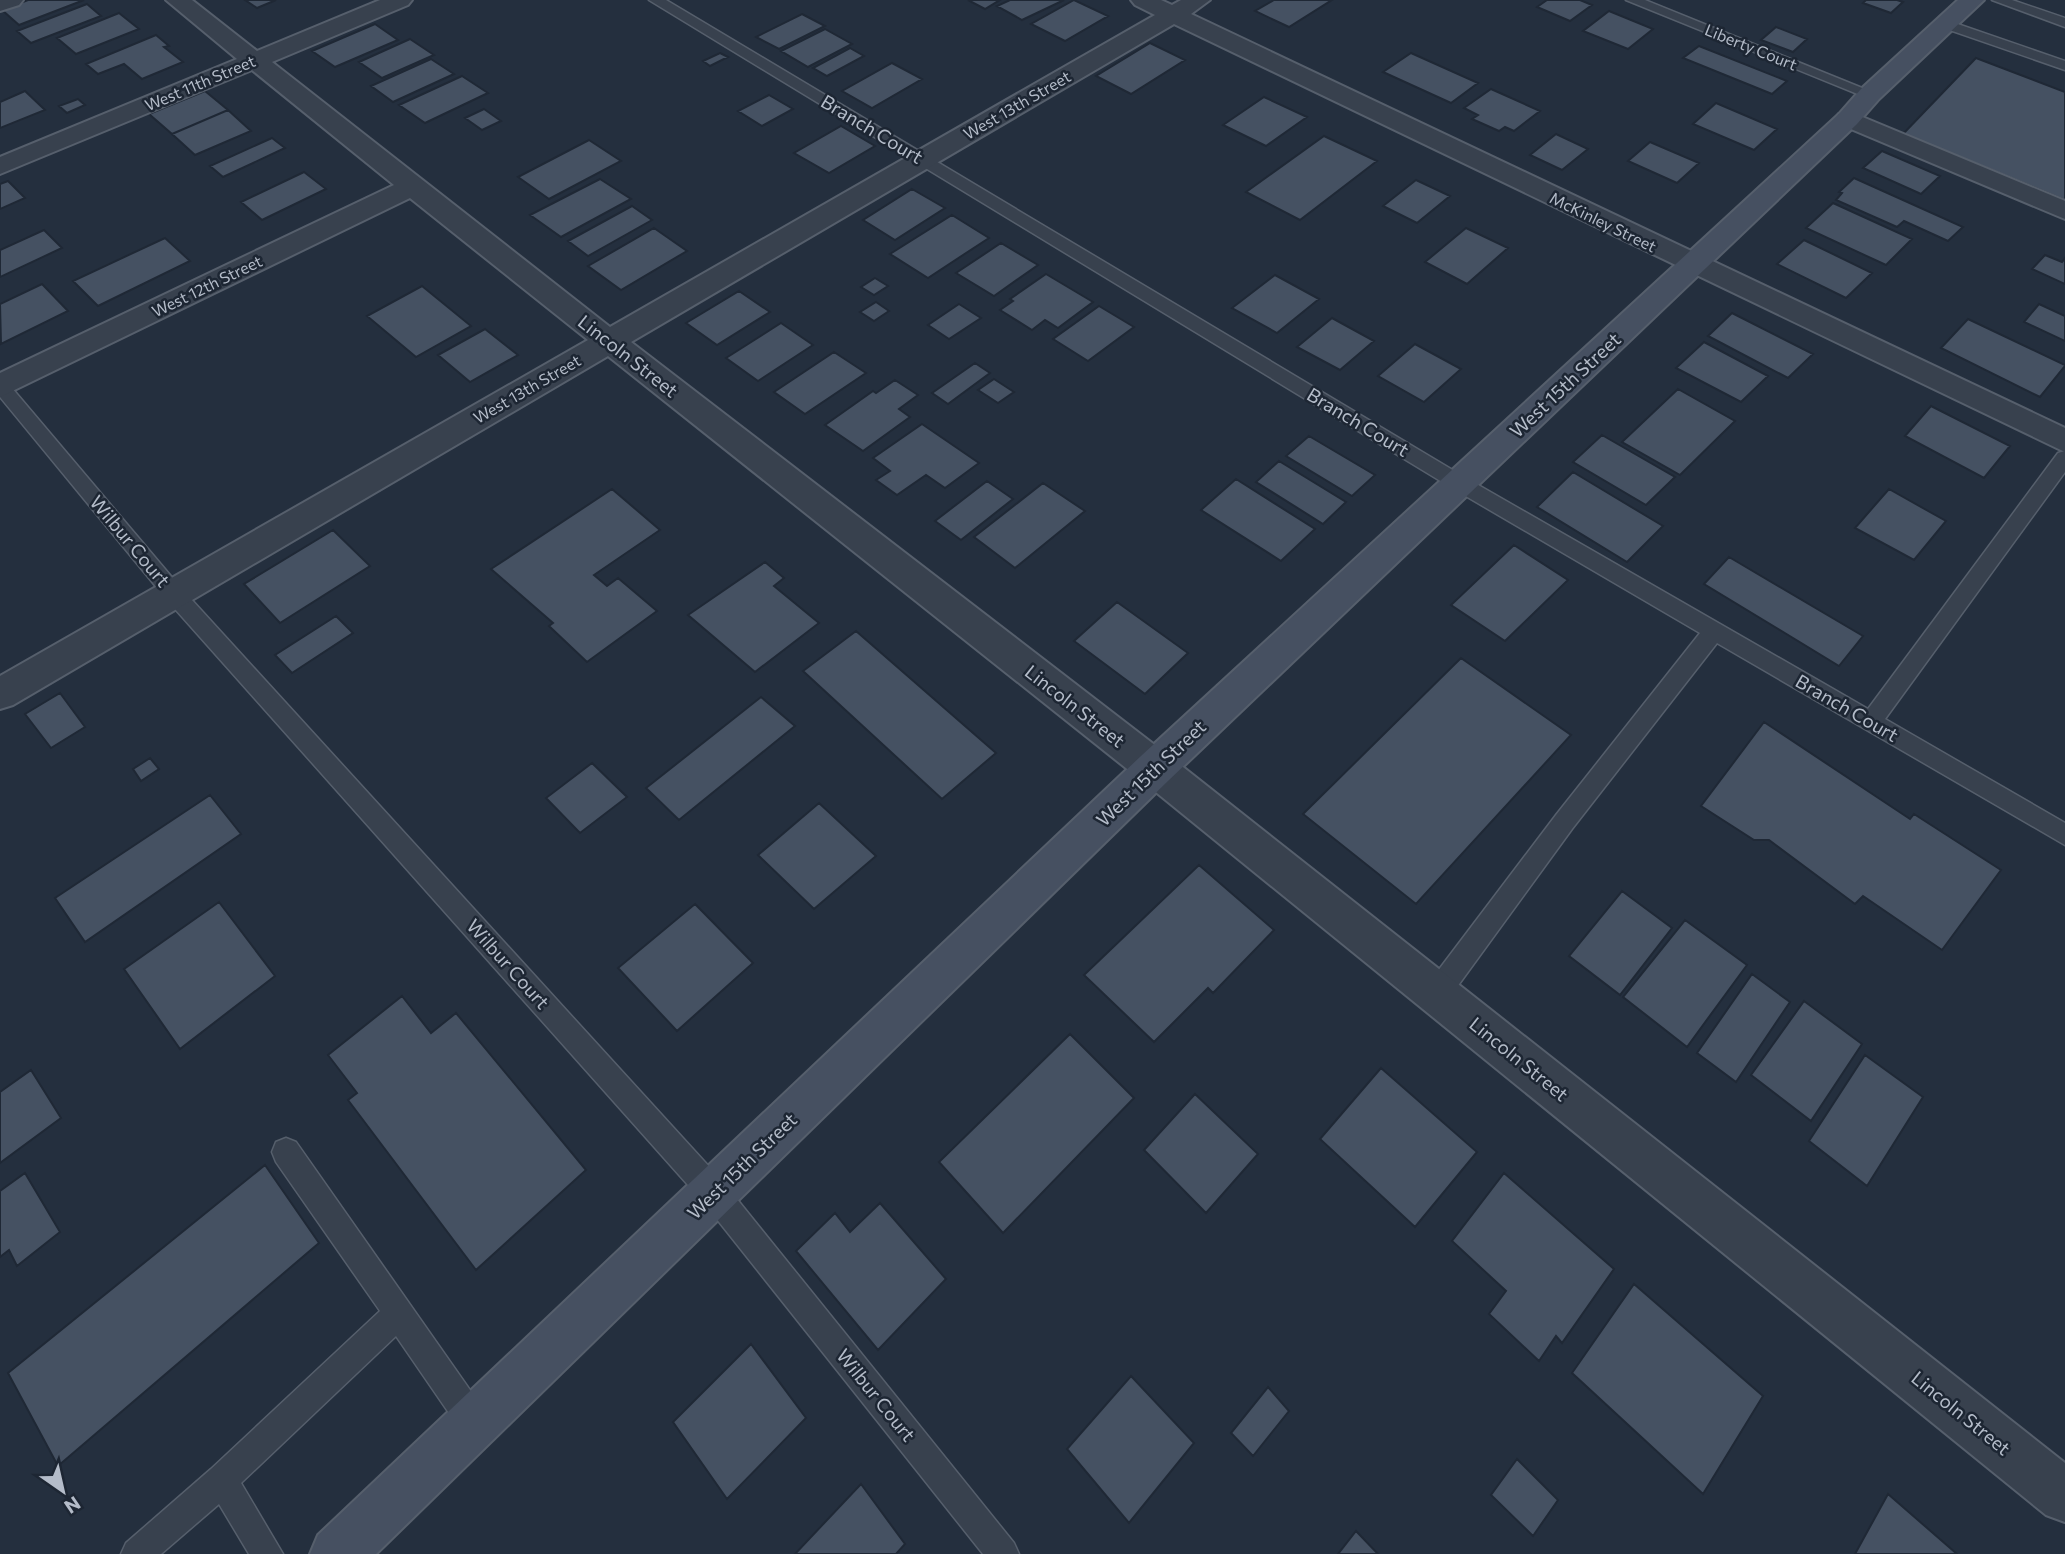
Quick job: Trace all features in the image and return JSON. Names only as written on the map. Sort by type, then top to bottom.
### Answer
[{"type":"main road","name":"West 15th Street","points":[[337,1554],[1155,768],[1694,265],[1959,12]]},
{"type":"street","points":[[0,4],[11,0]]},
{"type":"street","name":"Lincoln Street","points":[[178,0],[1155,768],[2065,1496]]},
{"type":"street","name":"West 11th Street","points":[[0,166],[400,0]]},
{"type":"street","name":"McKinley Street","points":[[1143,0],[1186,7],[1694,265],[2065,441]]},
{"type":"street","name":"West 13th Street","points":[[0,694],[1186,7]]},
{"type":"street","name":"Liberty Court","points":[[1859,107],[2065,211]]},
{"type":"street","name":"West 12th Street","points":[[0,385],[413,186]]},
{"type":"lane","name":"Branch Court","points":[[656,0],[1459,483],[2065,835]]},
{"type":"lane","name":"Liberty Court","points":[[1633,0],[1859,107]]},
{"type":"lane","points":[[1999,0],[2065,23]]},
{"type":"lane","points":[[1959,12],[2065,66]]},
{"type":"lane","name":"Wilbur Court","points":[[0,385],[174,594],[714,1193],[1003,1554]]},
{"type":"lane","points":[[1871,722],[2065,458]]},
{"type":"lane","points":[[1437,993],[1564,822],[1714,631]]},
{"type":"lane","points":[[286,1152],[473,1421]]},
{"type":"lane","points":[[137,1554],[222,1480],[398,1314]]},
{"type":"lane","points":[[222,1480],[267,1554]]},
{"type":"building","points":[[28,0],[84,0],[19,25],[2,10]]},
{"type":"building","points":[[245,0],[276,0],[257,8]]},
{"type":"building","points":[[968,0],[1000,0],[985,9]]},
{"type":"building","points":[[1010,0],[1064,0],[1022,20],[997,6]]},
{"type":"building","points":[[1074,0],[1108,16],[1065,41],[1031,24]]},
{"type":"building","points":[[1274,0],[1332,0],[1289,27],[1255,11]]},
{"type":"building","points":[[1547,0],[1580,0],[1592,5],[1570,21],[1537,7]]},
{"type":"building","points":[[1866,0],[1903,2],[1891,13],[1863,3]]},
{"type":"building","points":[[87,4],[101,16],[31,43],[17,31]]},
{"type":"building","points":[[1609,11],[1653,29],[1628,49],[1583,31]]},
{"type":"building","points":[[119,13],[139,29],[76,54],[57,38]]},
{"type":"building","points":[[802,14],[825,26],[779,49],[756,37]]},
{"type":"building","points":[[375,24],[398,40],[335,67],[312,51]]},
{"type":"building","points":[[1776,27],[1807,39],[1793,52],[1761,40]]},
{"type":"building","points":[[825,29],[852,44],[808,67],[781,51]]},
{"type":"building","points":[[156,35],[169,46],[164,47],[183,62],[142,79],[124,64],[98,74],[86,64]]},
{"type":"building","points":[[410,39],[434,55],[382,78],[359,62]]},
{"type":"building","points":[[1150,43],[1185,60],[1131,94],[1096,76]]},
{"type":"building","points":[[1699,46],[1787,81],[1772,94],[1683,58]]},
{"type":"building","points":[[850,48],[864,56],[827,76],[813,68]]},
{"type":"building","points":[[720,53],[728,57],[710,66],[703,61]]},
{"type":"building","points":[[1411,53],[1478,83],[1451,103],[1383,72]]},
{"type":"building","points":[[1976,58],[2065,92],[2065,200],[1903,134]]},
{"type":"building","points":[[431,59],[454,74],[393,102],[371,86]]},
{"type":"building","points":[[892,63],[922,79],[872,108],[842,91]]},
{"type":"building","points":[[462,76],[488,93],[425,123],[399,105]]},
{"type":"building","points":[[1491,89],[1540,111],[1514,131],[1505,127],[1499,131],[1472,119],[1478,115],[1464,108]]},
{"type":"building","points":[[25,91],[45,110],[0,128],[0,102]]},
{"type":"building","points":[[205,91],[228,110],[172,134],[149,114]]},
{"type":"building","points":[[769,95],[793,109],[762,126],[738,111]]},
{"type":"building","points":[[1264,97],[1307,117],[1266,146],[1223,125]]},
{"type":"building","points":[[78,99],[85,105],[67,113],[59,106]]},
{"type":"building","points":[[1716,103],[1777,129],[1754,150],[1693,124]]},
{"type":"building","points":[[484,109],[501,121],[482,130],[465,118]]},
{"type":"building","points":[[228,110],[251,131],[195,155],[172,134]]},
{"type":"building","points":[[841,126],[875,146],[829,173],[794,153]]},
{"type":"building","points":[[1556,134],[1588,149],[1562,170],[1530,155]]},
{"type":"building","points":[[1324,136],[1377,161],[1300,220],[1246,192]]},
{"type":"building","points":[[272,138],[285,148],[223,177],[210,166]]},
{"type":"building","points":[[589,140],[621,161],[549,199],[518,177]]},
{"type":"building","points":[[1650,142],[1699,163],[1677,183],[1628,161]]},
{"type":"building","points":[[1882,151],[1940,176],[1921,194],[1863,168]]},
{"type":"building","points":[[304,172],[326,189],[262,220],[241,202]]},
{"type":"building","points":[[1854,178],[1963,227],[1948,241],[1904,221],[1897,227],[1836,200],[1842,193],[1839,192]]},
{"type":"building","points":[[600,179],[631,199],[561,237],[530,215]]},
{"type":"building","points":[[1416,180],[1450,196],[1417,223],[1383,206]]},
{"type":"building","points":[[8,181],[25,198],[0,209],[0,184]]},
{"type":"building","points":[[912,189],[945,208],[895,240],[863,220]]},
{"type":"building","points":[[1833,203],[1912,239],[1886,265],[1806,228]]},
{"type":"building","points":[[632,206],[652,220],[588,256],[568,241]]},
{"type":"building","points":[[952,215],[989,238],[928,278],[890,254]]},
{"type":"building","points":[[654,228],[687,251],[621,290],[588,266]]},
{"type":"building","points":[[1466,228],[1508,248],[1467,284],[1425,262]]},
{"type":"building","points":[[44,230],[62,248],[0,277],[0,250]]},
{"type":"building","points":[[165,238],[190,261],[98,306],[73,281]]},
{"type":"building","points":[[1804,240],[1872,273],[1846,298],[1777,264]]},
{"type":"building","points":[[1001,243],[1038,265],[994,296],[956,273]]},
{"type":"building","points":[[2045,255],[2062,262],[2065,258],[2065,284],[2032,269]]},
{"type":"building","points":[[1046,274],[1093,302],[1058,328],[1045,320],[1032,330],[1000,310],[1013,301],[1010,299]]},
{"type":"building","points":[[1275,275],[1319,299],[1277,333],[1232,308]]},
{"type":"building","points":[[875,278],[888,286],[874,295],[861,287]]},
{"type":"building","points":[[42,284],[68,311],[1,344],[0,304]]},
{"type":"building","points":[[422,286],[471,326],[416,357],[367,316]]},
{"type":"building","points":[[739,291],[770,312],[717,345],[686,323]]},
{"type":"building","points":[[876,302],[889,311],[874,321],[860,312]]},
{"type":"building","points":[[959,304],[981,318],[949,339],[928,325]]},
{"type":"building","points":[[2039,304],[2065,316],[2065,341],[2024,322]]},
{"type":"building","points":[[1099,306],[1134,327],[1088,361],[1053,339]]},
{"type":"building","points":[[1732,313],[1813,354],[1788,378],[1708,336]]},
{"type":"building","points":[[1332,318],[1374,341],[1340,370],[1297,347]]},
{"type":"building","points":[[1968,319],[2065,366],[2040,397],[1941,348]]},
{"type":"building","points":[[781,323],[813,345],[758,381],[726,358]]},
{"type":"building","points":[[485,329],[518,355],[470,382],[438,355]]},
{"type":"building","points":[[1704,342],[1768,376],[1741,402],[1676,368]]},
{"type":"building","points":[[1415,344],[1461,369],[1424,402],[1378,376]]},
{"type":"building","points":[[834,352],[866,373],[805,414],[774,392]]},
{"type":"building","points":[[975,363],[990,373],[948,404],[932,393]]},
{"type":"building","points":[[994,379],[1014,392],[998,403],[978,390]]},
{"type":"building","points":[[895,380],[918,395],[899,409],[910,417],[863,451],[825,425],[873,391],[876,393]]},
{"type":"building","points":[[1678,389],[1735,421],[1680,475],[1622,442]]},
{"type":"building","points":[[1931,406],[2010,446],[1984,478],[1905,436]]},
{"type":"building","points":[[922,424],[979,463],[945,488],[926,475],[897,495],[876,480],[890,471],[873,458]]},
{"type":"building","points":[[1602,435],[1675,477],[1646,505],[1573,462]]},
{"type":"building","points":[[1309,436],[1375,475],[1352,496],[1286,456]]},
{"type":"building","points":[[1279,461],[1346,502],[1323,524],[1256,482]]},
{"type":"building","points":[[1573,472],[1663,526],[1627,562],[1537,507]]},
{"type":"building","points":[[1236,479],[1315,529],[1281,561],[1201,510]]},
{"type":"building","points":[[987,481],[1013,499],[961,540],[935,521]]},
{"type":"building","points":[[1043,483],[1085,511],[1015,568],[974,537]]},
{"type":"building","points":[[612,489],[660,530],[594,575],[607,586],[618,578],[657,611],[587,662],[549,626],[553,623],[491,569]]},
{"type":"building","points":[[1889,489],[1946,521],[1914,560],[1855,528]]},
{"type":"building","points":[[333,530],[370,566],[280,623],[244,584]]},
{"type":"building","points":[[1514,545],[1568,580],[1505,641],[1451,605]]},
{"type":"building","points":[[1729,557],[1863,636],[1839,666],[1704,584]]},
{"type":"building","points":[[765,562],[784,578],[774,586],[819,623],[755,672],[688,615]]},
{"type":"building","points":[[1117,602],[1188,653],[1145,694],[1074,641]]},
{"type":"building","points":[[336,616],[353,633],[292,673],[275,655]]},
{"type":"building","points":[[856,631],[996,753],[942,799],[803,671]]},
{"type":"building","points":[[1461,658],[1571,735],[1416,904],[1303,814]]},
{"type":"building","points":[[60,693],[85,727],[51,748],[25,714]]},
{"type":"building","points":[[761,697],[795,726],[679,820],[646,788]]},
{"type":"building","points":[[1764,722],[1910,819],[1914,814],[2001,870],[1942,950],[1863,896],[1855,904],[1769,840],[1754,840],[1701,806]]},
{"type":"building","points":[[150,758],[159,769],[141,781],[133,769]]},
{"type":"building","points":[[592,763],[627,797],[580,833],[546,798]]},
{"type":"building","points":[[210,795],[241,834],[85,942],[55,898]]},
{"type":"building","points":[[819,803],[876,856],[814,909],[758,855]]},
{"type":"building","points":[[1199,865],[1274,930],[1213,993],[1208,988],[1154,1042],[1084,975]]},
{"type":"building","points":[[1622,891],[1672,928],[1620,995],[1569,956]]},
{"type":"building","points":[[219,902],[275,976],[180,1049],[124,969]]},
{"type":"building","points":[[695,904],[753,963],[677,1031],[618,968]]},
{"type":"building","points":[[1685,920],[1747,965],[1687,1047],[1623,997]]},
{"type":"building","points":[[1752,974],[1790,1002],[1736,1082],[1697,1053]]},
{"type":"building","points":[[402,996],[431,1033],[456,1013],[586,1170],[476,1270],[348,1100],[357,1093],[328,1055]]},
{"type":"building","points":[[1804,1001],[1862,1044],[1811,1121],[1751,1075]]},
{"type":"building","points":[[1070,1034],[1134,1098],[1003,1233],[939,1162]]},
{"type":"building","points":[[1865,1055],[1923,1097],[1867,1186],[1809,1141]]},
{"type":"building","points":[[1381,1068],[1477,1152],[1415,1227],[1320,1139]]},
{"type":"building","points":[[31,1070],[61,1118],[0,1163],[0,1092]]},
{"type":"building","points":[[1195,1094],[1258,1154],[1206,1213],[1144,1150]]},
{"type":"building","points":[[265,1165],[319,1243],[58,1466],[8,1373]]},
{"type":"building","points":[[25,1173],[60,1232],[17,1266],[9,1250],[0,1257],[0,1191]]},
{"type":"building","points":[[1504,1173],[1614,1269],[1562,1343],[1556,1336],[1539,1361],[1489,1314],[1506,1291],[1452,1241]]},
{"type":"building","points":[[880,1203],[946,1279],[878,1350],[796,1251],[835,1213],[850,1232]]},
{"type":"building","points":[[1634,1284],[1763,1396],[1703,1494],[1572,1373]]},
{"type":"building","points":[[751,1344],[806,1418],[727,1499],[673,1422]]},
{"type":"building","points":[[1131,1376],[1194,1443],[1129,1523],[1067,1449]]},
{"type":"building","points":[[1268,1387],[1289,1411],[1253,1456],[1231,1433]]},
{"type":"building","points":[[1517,1459],[1558,1500],[1533,1536],[1491,1495]]},
{"type":"building","points":[[861,1484],[905,1544],[896,1554],[795,1554]]},
{"type":"building","points":[[1888,1494],[1957,1554],[1855,1554]]},
{"type":"building","points":[[1356,1531],[1378,1554],[1338,1554]]}]
